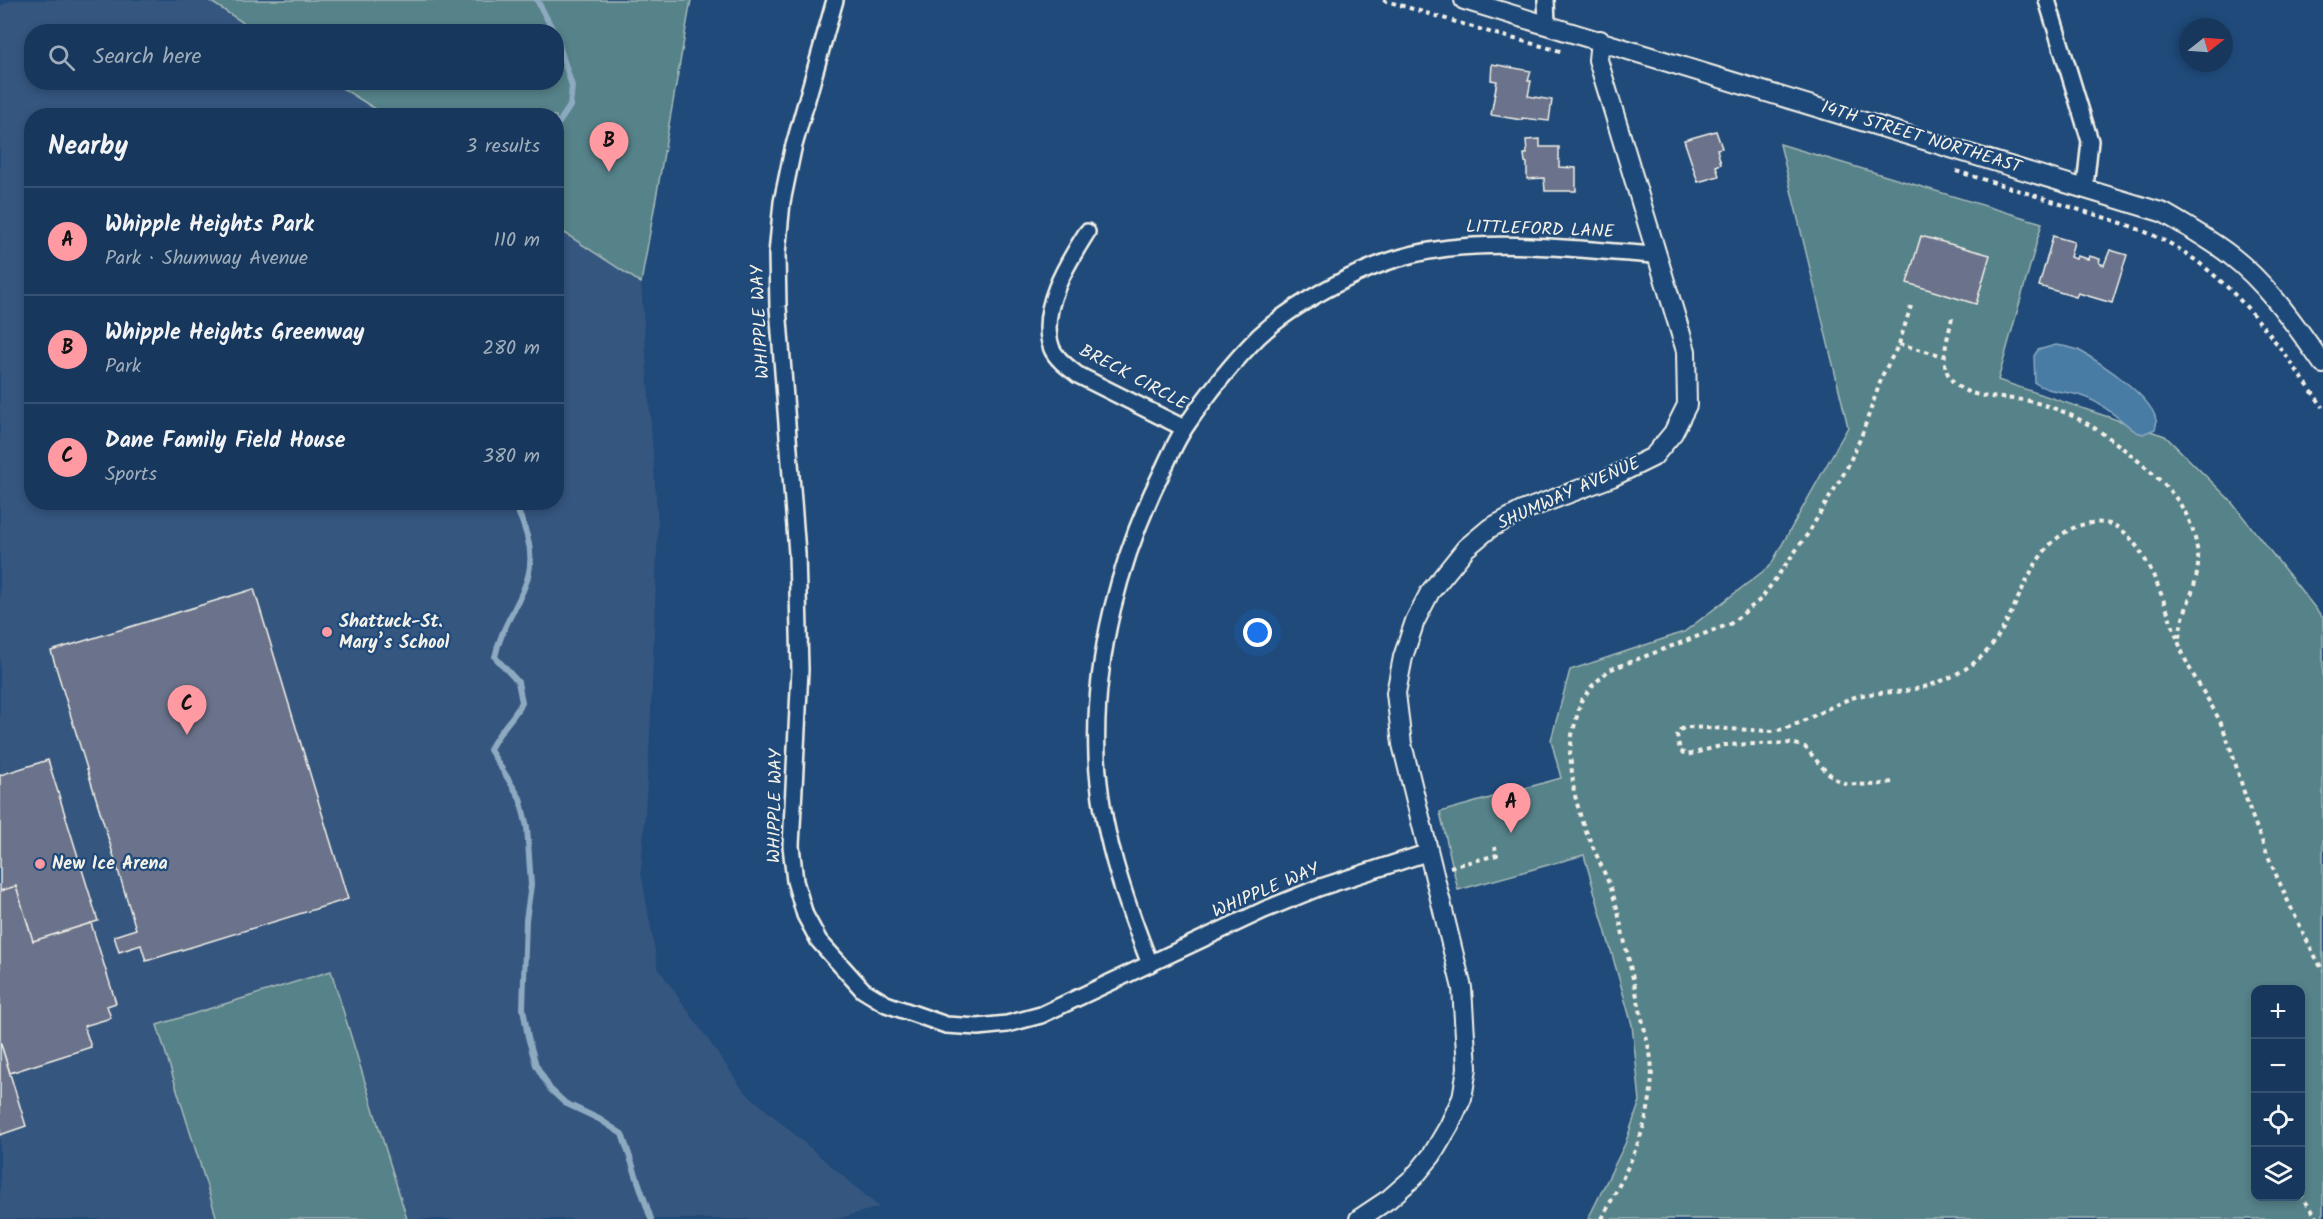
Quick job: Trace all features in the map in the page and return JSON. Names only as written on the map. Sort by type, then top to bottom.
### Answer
[{"type":"street","name":"WHIPPLE WAY","points":[[835,0],[793,149],[782,202],[777,254],[778,307],[797,553],[800,670],[791,846],[795,881],[805,915],[819,941],[863,990],[886,1004],[946,1025],[978,1027],[1007,1024],[1041,1015],[1264,910],[1318,888],[1429,852]]},
{"type":"street","name":"14TH STREET NORTHEAST","points":[[1464,0],[2085,187],[2164,213],[2196,231],[2232,256],[2263,286],[2291,319],[2323,364]]},
{"type":"street","points":[[1546,0],[1546,24]]},
{"type":"street","points":[[2047,0],[2090,141],[2085,187]]},
{"type":"street","name":"SHUMWAY AVENUE","points":[[1359,1219],[1389,1199],[1414,1177],[1438,1145],[1462,1098],[1467,1068],[1462,988],[1402,744],[1396,693],[1403,657],[1415,621],[1430,592],[1466,548],[1490,528],[1522,511],[1634,467],[1653,457],[1673,433],[1686,405],[1686,351],[1655,255],[1598,60],[1600,40]]},
{"type":"street","name":"BRECK CIRCLE","points":[[1087,232],[1062,273],[1055,295],[1049,316],[1049,332],[1053,350],[1063,363],[1078,375],[1184,428]]},
{"type":"street","name":"LITTLEFORD LANE","points":[[1150,964],[1117,872],[1103,815],[1097,757],[1099,700],[1108,631],[1123,568],[1147,502],[1184,428],[1224,376],[1260,335],[1301,305],[1340,283],[1402,257],[1456,246],[1655,255]]},
{"type":"path","points":[[1383,0],[1496,34],[1598,60]]},
{"type":"path","points":[[1954,171],[2116,221],[2158,237],[2180,250],[2245,303],[2323,407]]},
{"type":"path","points":[[1602,1219],[1637,1148],[1650,1104],[1653,1075],[1617,908],[1611,888],[1577,808],[1570,754],[1576,716],[1581,701],[1592,686],[1609,670],[1730,624],[1761,599],[1807,535],[1846,470],[1861,437],[1882,374],[1899,344],[1911,306]]},
{"type":"path","points":[[1952,318],[1944,356],[1948,376],[1968,392],[2032,401],[2079,417],[2117,443],[2163,481],[2187,516],[2198,557],[2196,584],[2180,628],[2179,643]]},
{"type":"path","points":[[1899,344],[1944,356]]},
{"type":"path","points":[[1892,782],[1876,785],[1847,784],[1835,779],[1804,747],[1792,743],[1724,746],[1687,755],[1680,751],[1677,735],[1686,727],[1772,731],[1785,729],[1857,697],[1922,687],[1954,674],[1983,655],[1995,640],[2039,561],[2052,544],[2071,530],[2097,522],[2112,524],[2123,530],[2133,543],[2160,592],[2183,656],[2222,726],[2262,840],[2323,971]]},
{"type":"path","points":[[2305,1200],[2318,1219]]},
{"type":"shaded area","name":"Shattuck-St. Mary’s School","points":[[12,0],[208,0],[245,24],[24,24],[24,90],[345,90],[374,108],[24,108],[24,510],[564,510],[564,233],[641,283],[658,526],[650,738],[641,872],[658,968],[744,1091],[879,1207],[837,1219],[0,1219],[0,6]]},
{"type":"shaded area","points":[[2056,345],[2078,350],[2128,384],[2151,408],[2156,419],[2155,429],[2143,434],[2136,432],[2092,400],[2079,395],[2046,389],[2035,383],[2034,356],[2038,350]]},
{"type":"green space","points":[[208,0],[691,0],[641,283],[564,233],[564,108],[374,108],[345,90],[564,90],[564,24],[245,24]]},
{"type":"green space","points":[[1780,144],[2042,223],[1998,380],[2165,436],[2229,499],[2323,618],[2323,1219],[1588,1219],[1625,1144],[1640,1101],[1632,1025],[1584,855],[1458,890],[1440,812],[1561,778],[1551,740],[1570,670],[1684,632],[1770,566],[1848,427]]},
{"type":"green space","points":[[331,971],[407,1219],[217,1219],[157,1025]]},
{"type":"building","points":[[1492,64],[1531,71],[1528,96],[1552,100],[1549,121],[1491,115],[1497,81],[1491,80]]},
{"type":"building","points":[[1716,131],[1722,148],[1717,149],[1721,164],[1716,166],[1719,176],[1698,182],[1684,140]]},
{"type":"building","points":[[1540,139],[1540,147],[1559,147],[1559,167],[1576,168],[1576,191],[1545,191],[1544,178],[1527,179],[1527,163],[1524,154],[1527,154],[1526,140]]},
{"type":"building","points":[[1921,236],[1990,255],[1976,304],[1907,283]]},
{"type":"building","points":[[2053,236],[2074,242],[2070,257],[2076,259],[2077,256],[2088,259],[2089,256],[2100,259],[2099,263],[2104,265],[2110,250],[2127,255],[2112,303],[2078,293],[2076,297],[2039,286]]},
{"type":"building","points":[[254,589],[348,899],[146,961],[141,945],[119,952],[114,936],[136,929],[51,651]]},
{"type":"building","name":"New Ice Arena","points":[[48,760],[98,921],[33,941],[16,886],[0,891],[0,775]]},
{"type":"building","points":[[16,886],[33,941],[91,923],[116,1003],[107,1006],[111,1018],[84,1026],[91,1047],[10,1073],[0,1041],[0,891]]},
{"type":"building","points":[[0,1041],[26,1126],[0,1135]]},
{"type":"waterway","points":[[537,0],[550,24]]},
{"type":"waterway","points":[[564,61],[572,86],[570,106],[564,115]]},
{"type":"waterway","points":[[517,510],[527,536],[530,569],[526,584],[506,626],[495,657],[518,682],[522,702],[490,750],[520,798],[527,827],[531,885],[526,920],[523,1008],[528,1037],[536,1065],[550,1089],[565,1103],[599,1119],[622,1134],[651,1219]]},
{"type":"place","name":"Whipple Heights Greenway","points":[[609,172]]},
{"type":"place","name":"Shattuck-St. Mary’s School","points":[[327,632]]},
{"type":"place","name":"Dane Family Field House","points":[[187,735]]},
{"type":"place","name":"Whipple Heights Park","points":[[1511,833]]},
{"type":"place","name":"New Ice Arena","points":[[40,864]]}]
